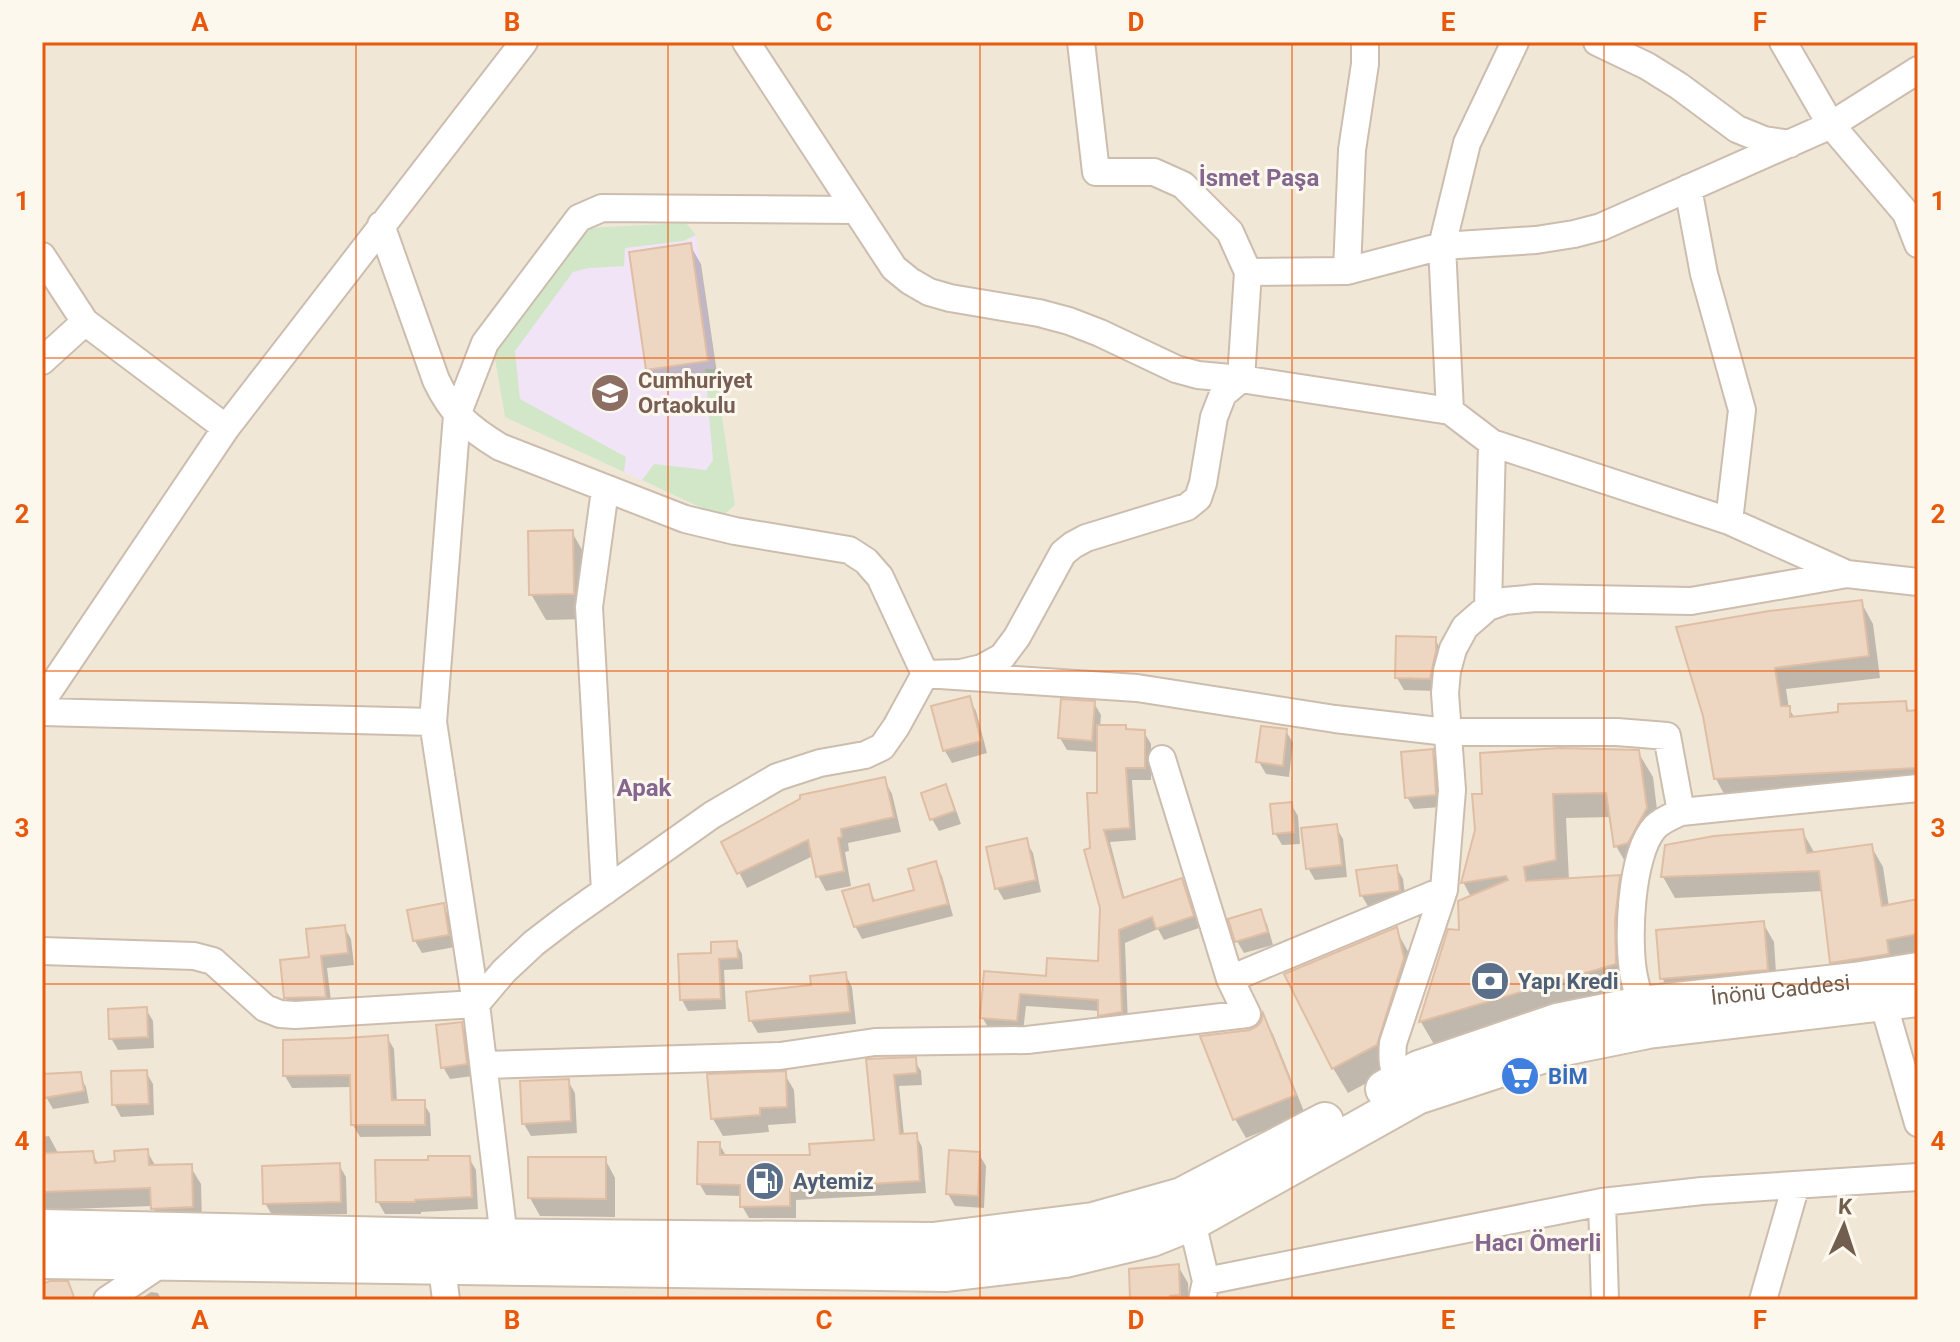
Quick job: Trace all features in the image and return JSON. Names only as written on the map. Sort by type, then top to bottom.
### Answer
[{"type":"main road","name":"İnönü Caddesi","points":[[1644,1018],[1918,971]]},
{"type":"main road","name":"İnönü Caddesi","points":[[1644,1018],[1901,1000]]},
{"type":"main road","points":[[506,1252],[947,1273],[1065,1259],[1152,1238],[1192,1222],[1408,1088],[1419,1069],[1557,1022],[1644,1018]]},
{"type":"main road","points":[[42,1260],[443,1268],[506,1252],[933,1241],[1093,1221],[1182,1196],[1408,1088]]},
{"type":"main road","points":[[42,1228],[443,1268]]},
{"type":"street","points":[[42,701],[226,428],[524,42]]},
{"type":"street","points":[[746,42],[894,268],[929,292],[1054,317],[1100,333],[1176,369],[1198,375],[1450,411],[1492,443],[1729,521],[1847,574]]},
{"type":"street","points":[[925,674],[961,673],[982,668],[1002,657],[1017,637],[1063,553],[1073,545],[1086,538],[1187,507],[1198,498],[1214,417],[1223,394],[1241,379],[1248,272],[1230,232],[1183,185],[1154,172],[1096,172],[1081,42]]},
{"type":"street","points":[[1347,271],[1352,150],[1365,64],[1365,42]]},
{"type":"street","points":[[1450,411],[1442,246],[1467,143],[1515,42]]},
{"type":"street","points":[[1597,42],[1627,49],[1737,129],[1764,140],[1790,144]]},
{"type":"street","points":[[1783,42],[1831,125],[1912,219],[1918,244]]},
{"type":"street","points":[[1248,272],[1347,271],[1442,246],[1536,240],[1601,227],[1831,125],[1918,70]]},
{"type":"street","points":[[1688,188],[1704,274],[1742,410],[1729,521]]},
{"type":"street","points":[[506,1252],[476,1004],[433,722],[457,415],[485,343],[579,218],[602,208],[856,210]]},
{"type":"street","points":[[381,225],[436,380],[457,415],[474,432],[500,447],[685,519],[749,534],[849,550],[866,561],[880,577],[925,674]]},
{"type":"street","points":[[42,256],[85,322],[226,428]]},
{"type":"street","points":[[42,361],[85,322]]},
{"type":"street","points":[[1488,607],[1492,443]]},
{"type":"street","points":[[605,490],[589,607],[605,891]]},
{"type":"street","points":[[1408,1088],[1391,1061],[1393,1043],[1444,890],[1452,790],[1445,693],[1453,649],[1465,627],[1488,607],[1505,601],[1536,598],[1691,601],[1847,574],[1918,582]]},
{"type":"street","points":[[925,674],[1137,688],[1335,719],[1447,732],[1617,732],[1667,736],[1681,812]]},
{"type":"street","points":[[42,951],[194,956],[213,961],[257,1003],[280,1014],[310,1015],[476,1004],[504,971],[534,943],[712,815],[777,777],[820,763],[865,755],[882,747],[925,674]]},
{"type":"street","points":[[42,712],[433,722]]},
{"type":"street","points":[[484,1065],[780,1056],[875,1042],[1027,1040],[1247,1014],[1230,979],[1162,759]]},
{"type":"street","points":[[1644,1018],[1630,944],[1638,865],[1645,842],[1654,828],[1681,812],[1918,788]]},
{"type":"street","points":[[1230,979],[1444,890]]},
{"type":"street","points":[[1901,1000],[1918,1123]]},
{"type":"street","points":[[1192,1222],[1204,1290],[1602,1202],[1702,1191],[1918,1177]]},
{"type":"street","points":[[1763,1300],[1796,1185]]},
{"type":"street","points":[[1602,1202],[1605,1300]]},
{"type":"street","points":[[107,1300],[162,1263]]},
{"type":"shaded area","points":[[42,42],[1918,42],[1918,1300],[42,1300]]},
{"type":"shaded area","name":"Cumhuriyet Ortaokulu","points":[[686,223],[696,235],[735,505],[721,517],[505,417],[494,353],[584,228]]},
{"type":"green space","points":[[686,223],[696,235],[683,241],[625,248],[624,266],[573,272],[515,351],[520,399],[626,457],[624,472],[505,417],[494,353],[584,228]]},
{"type":"green space","points":[[705,369],[715,369],[735,505],[721,517],[642,480],[654,464],[706,470],[713,460]]},
{"type":"building","points":[[691,243],[708,361],[646,370],[629,252]]},
{"type":"building","points":[[573,530],[574,594],[529,595],[528,531]]},
{"type":"building","points":[[1862,600],[1869,656],[1775,668],[1781,706],[1790,706],[1790,717],[1838,712],[1838,704],[1906,701],[1907,711],[1918,710],[1918,768],[1714,779],[1703,716],[1676,627],[1769,611]]},
{"type":"building","points":[[1396,636],[1436,637],[1430,679],[1395,678]]},
{"type":"building","points":[[970,696],[981,741],[943,751],[931,706]]},
{"type":"building","points":[[1061,699],[1095,701],[1092,741],[1058,738]]},
{"type":"building","points":[[1097,725],[1126,725],[1126,729],[1145,730],[1145,768],[1126,768],[1130,828],[1104,830],[1123,898],[1182,878],[1194,916],[1156,929],[1152,917],[1119,930],[1122,1012],[1098,1016],[1098,1000],[1020,994],[1017,1021],[980,1018],[984,971],[1046,976],[1047,958],[1098,961],[1100,908],[1084,850],[1090,848],[1087,793],[1097,793]]},
{"type":"building","points":[[1261,726],[1287,729],[1283,766],[1256,762]]},
{"type":"building","points":[[1560,748],[1639,750],[1647,808],[1628,843],[1614,847],[1606,793],[1553,794],[1556,860],[1524,867],[1526,881],[1620,875],[1615,921],[1616,964],[1419,1022],[1448,929],[1459,930],[1458,901],[1508,880],[1506,876],[1461,883],[1475,830],[1472,794],[1482,794],[1480,753]]},
{"type":"building","points":[[1433,749],[1436,795],[1405,798],[1401,752]]},
{"type":"building","points":[[885,777],[894,817],[841,829],[842,837],[838,838],[844,871],[816,877],[808,840],[737,874],[721,842],[800,799],[800,795]]},
{"type":"building","points":[[946,784],[955,811],[930,820],[921,793]]},
{"type":"building","points":[[1292,802],[1294,832],[1273,834],[1270,804]]},
{"type":"building","points":[[1337,824],[1342,865],[1306,869],[1301,828]]},
{"type":"building","points":[[1803,829],[1807,853],[1872,844],[1882,906],[1918,899],[1918,934],[1887,940],[1889,954],[1830,963],[1819,871],[1661,877],[1665,845],[1714,836]]},
{"type":"building","points":[[1027,838],[1036,880],[995,889],[986,847]]},
{"type":"building","points":[[936,861],[948,904],[854,927],[842,891],[869,884],[873,901],[914,890],[908,869]]},
{"type":"building","points":[[1397,865],[1400,891],[1360,896],[1356,870]]},
{"type":"building","points":[[444,903],[449,935],[413,941],[407,910]]},
{"type":"building","points":[[1261,909],[1268,932],[1235,942],[1228,919]]},
{"type":"building","points":[[1764,921],[1768,970],[1660,979],[1656,930]]},
{"type":"building","points":[[345,925],[348,953],[321,956],[326,997],[284,998],[280,960],[309,957],[306,929]]},
{"type":"building","points":[[1397,927],[1404,958],[1377,1045],[1332,1069],[1284,974]]},
{"type":"building","points":[[737,941],[738,958],[719,959],[721,999],[680,1000],[678,954],[711,953],[711,942]]},
{"type":"building","points":[[846,972],[850,1012],[749,1021],[746,992],[811,985],[810,976]]},
{"type":"building","points":[[147,1007],[148,1037],[109,1039],[108,1009]]},
{"type":"building","points":[[1263,1013],[1296,1095],[1233,1120],[1200,1036],[1250,1030],[1261,1022]]},
{"type":"building","points":[[462,1022],[467,1064],[441,1068],[436,1025]]},
{"type":"building","points":[[388,1035],[392,1100],[425,1100],[425,1125],[351,1125],[350,1075],[283,1076],[283,1040]]},
{"type":"building","points":[[916,1057],[917,1073],[894,1075],[900,1134],[917,1133],[920,1181],[790,1189],[790,1206],[740,1207],[740,1185],[697,1184],[698,1142],[720,1142],[720,1155],[810,1155],[809,1144],[874,1140],[866,1059]]},
{"type":"building","points":[[147,1070],[149,1104],[112,1105],[111,1071]]},
{"type":"building","points":[[786,1071],[787,1107],[760,1108],[760,1115],[711,1119],[707,1074]]},
{"type":"building","points":[[81,1072],[84,1091],[44,1098],[42,1074]]},
{"type":"building","points":[[569,1079],[571,1121],[522,1124],[520,1081]]},
{"type":"building","points":[[148,1149],[149,1165],[192,1164],[193,1207],[151,1209],[150,1188],[42,1192],[42,1153],[93,1151],[95,1163],[115,1161],[114,1151]]},
{"type":"building","points":[[949,1150],[980,1152],[978,1196],[946,1194]]},
{"type":"building","points":[[428,1156],[470,1156],[472,1197],[376,1202],[375,1160],[428,1160]]},
{"type":"building","points":[[528,1157],[606,1157],[606,1199],[528,1198]]},
{"type":"building","points":[[340,1163],[341,1202],[263,1204],[262,1166]]},
{"type":"building","points":[[1179,1264],[1180,1295],[1170,1296],[1170,1300],[1130,1300],[1129,1269]]},
{"type":"building","points":[[68,1281],[75,1300],[42,1300],[42,1284]]},
{"type":"place","name":"Cumhuriyet Ortaokulu","points":[[610,393]]},
{"type":"place","name":"Yapı Kredi","points":[[1490,981]]},
{"type":"place","name":"BİM","points":[[1520,1076]]},
{"type":"place","name":"Aytemiz","points":[[765,1181]]},
{"type":"district","name":"İsmet Paşa","points":[[1259,178]]},
{"type":"district","name":"Apak","points":[[644,788]]},
{"type":"district","name":"Hacı Ömerli","points":[[1538,1243]]}]
